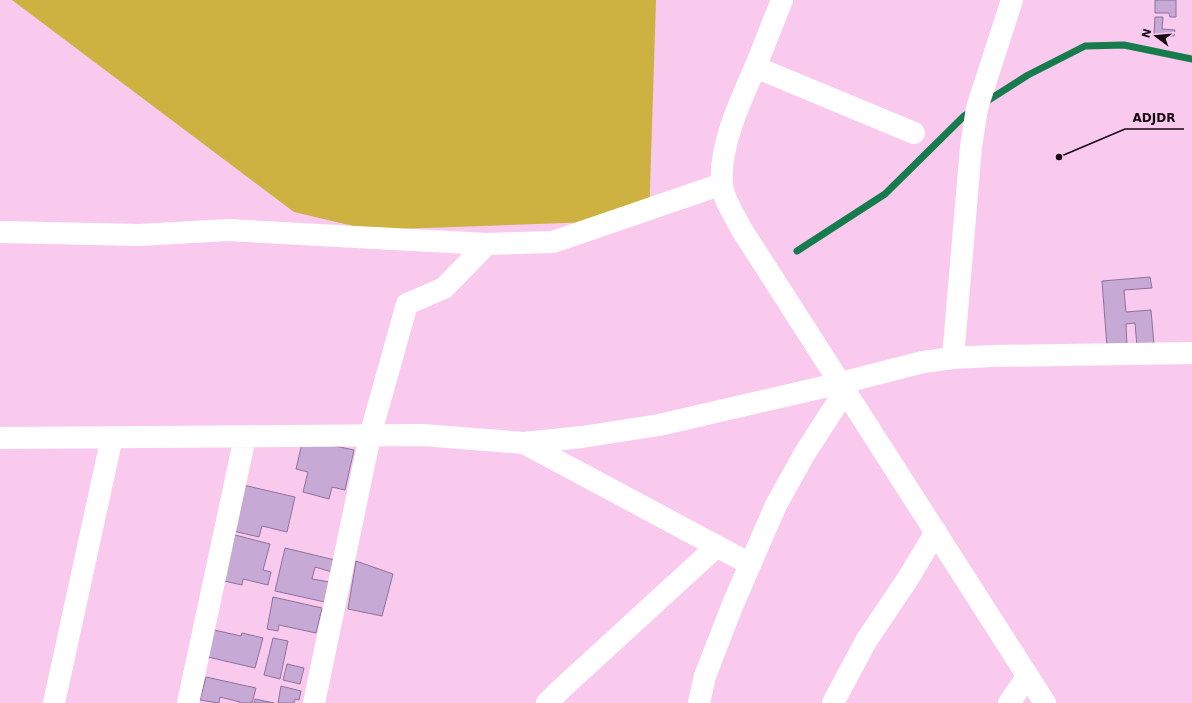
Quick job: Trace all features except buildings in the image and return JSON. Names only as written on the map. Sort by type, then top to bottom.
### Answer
[{"type":"street","points":[[782,0],[735,114],[727,141],[722,166],[722,184],[725,199],[742,230],[1045,703]]},
{"type":"street","points":[[953,358],[971,146],[977,108],[1012,0]]},
{"type":"street","points":[[755,67],[914,134]]},
{"type":"street","points":[[0,232],[140,235],[228,230],[487,244],[554,242],[722,184]]},
{"type":"street","points":[[314,703],[370,436],[407,304],[444,288],[487,244]]},
{"type":"street","points":[[0,438],[423,435],[524,443],[582,437],[659,425],[843,387],[923,362],[953,358],[991,356],[1192,353]]},
{"type":"street","points":[[699,703],[705,676],[733,604],[776,505],[843,387]]},
{"type":"street","points":[[188,703],[245,436]]},
{"type":"street","points":[[54,703],[112,437]]},
{"type":"street","points":[[524,443],[750,564]]},
{"type":"street","points":[[833,703],[866,641],[936,532]]},
{"type":"street","points":[[547,703],[716,547]]},
{"type":"street","points":[[1009,703],[1027,677]]},
{"type":"shaded area","points":[[12,0],[656,0],[649,220],[370,230],[294,212]]},
{"type":"waterway","points":[[984,103],[1028,75],[1085,46],[1124,45],[1192,59]]},
{"type":"waterway","points":[[797,251],[885,194],[964,116],[972,111]]},
{"type":"place","name":"ADJDR","points":[[1059,157]]}]
